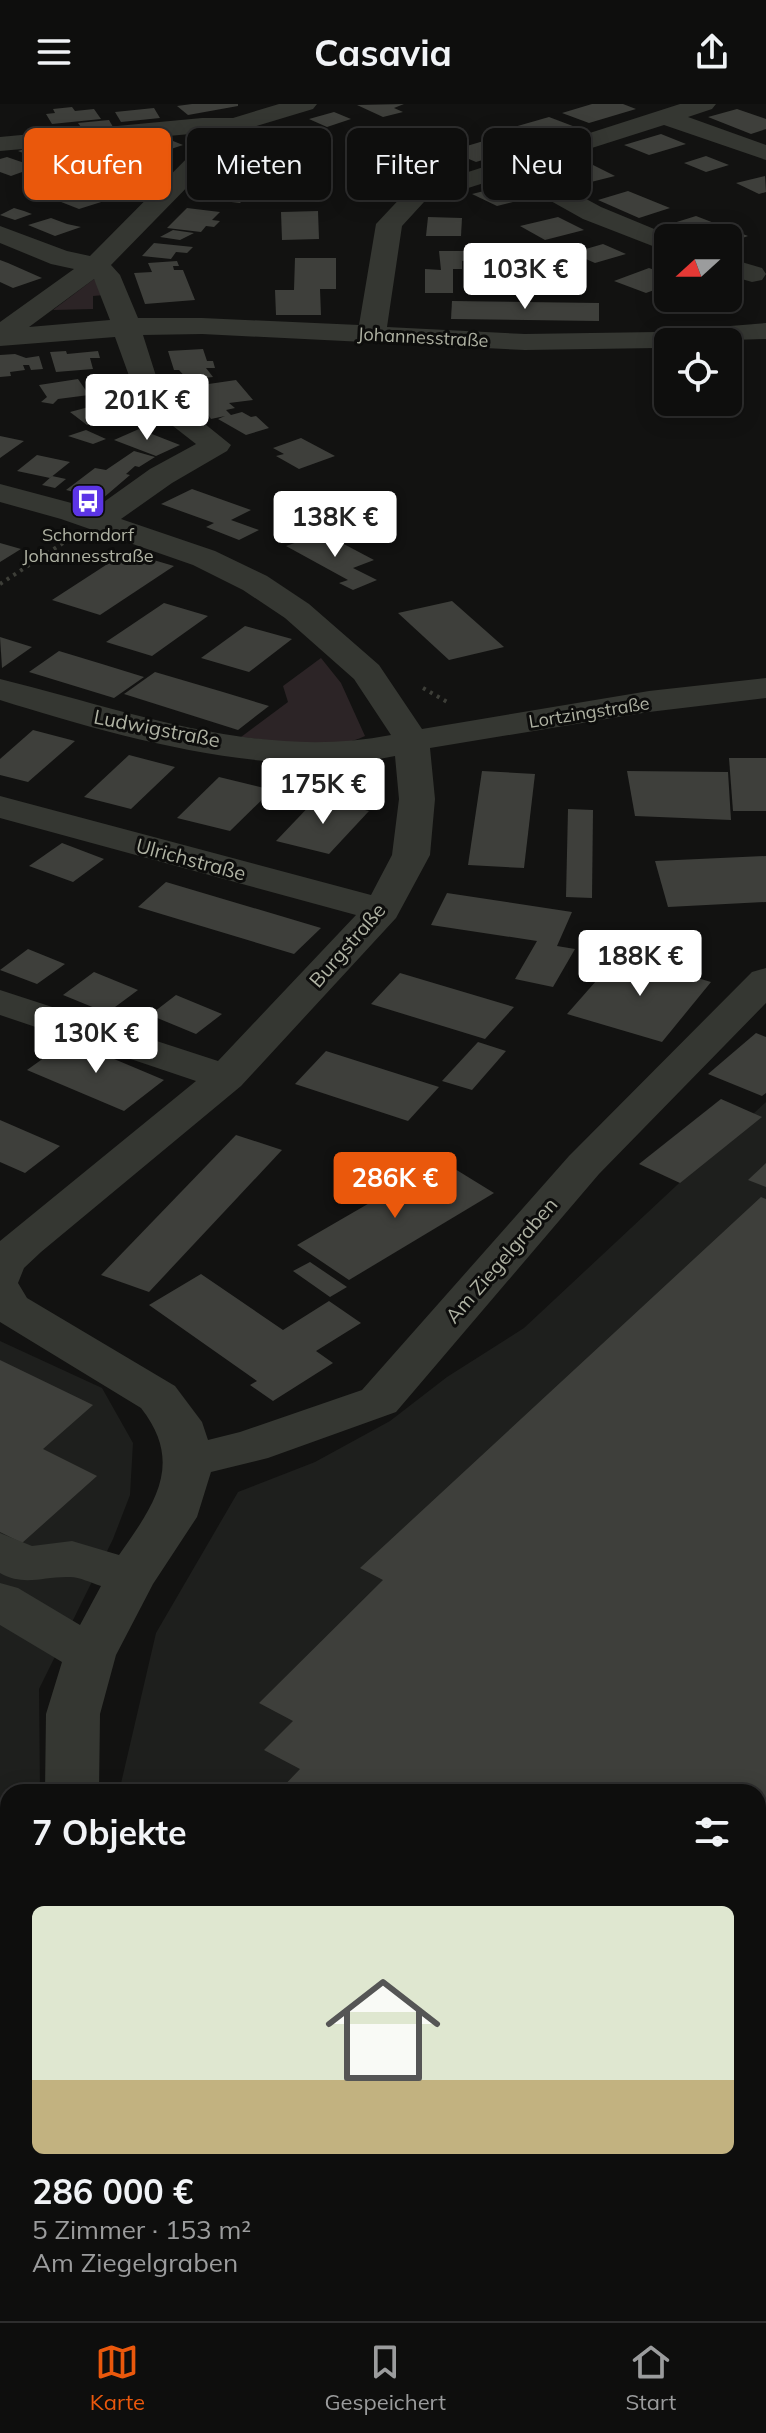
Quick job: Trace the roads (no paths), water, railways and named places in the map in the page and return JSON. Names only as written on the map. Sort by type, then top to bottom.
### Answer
[{"type":"street","points":[[0,144],[202,125],[234,125],[305,104]]},
{"type":"street","points":[[591,142],[704,104]]},
{"type":"street","points":[[666,117],[766,153]]},
{"type":"street","points":[[0,337],[96,265],[234,125]]},
{"type":"street","points":[[372,334],[389,224],[415,197],[483,176]]},
{"type":"street","points":[[568,200],[654,238]]},
{"type":"street","points":[[0,234],[60,258],[96,265],[106,275],[128,327],[142,378],[174,413],[216,445],[161,476],[97,521]]},
{"type":"street","points":[[34,313],[65,332]]},
{"type":"street","name":"Johannesstraße","points":[[0,337],[128,327],[202,326],[525,342],[657,340],[766,331]]},
{"type":"street","name":"Burgstraße","points":[[0,493],[97,521],[204,558],[255,583],[297,611],[367,672],[412,740],[417,799],[411,855],[382,910],[226,1077],[25,1242],[3,1264],[0,1276]]},
{"type":"street","name":"Lortzingstraße","points":[[412,740],[766,688]]},
{"type":"street","name":"Ludwigstraße","points":[[0,689],[119,724],[188,738],[329,753],[373,749],[412,740]]},
{"type":"street","name":"Ulrichstraße","points":[[0,807],[382,910]]},
{"type":"street","name":"Am Ziegelgraben","points":[[190,1461],[251,1446],[379,1401],[584,1165],[766,980]]},
{"type":"street","points":[[0,1002],[226,1077]]},
{"type":"street","points":[[0,1290],[9,1307],[158,1397],[178,1422],[190,1461],[172,1517],[131,1577],[90,1655],[73,1714],[72,1784]]},
{"type":"street","points":[[0,1551],[26,1565],[72,1559],[131,1577]]},
{"type":"street","points":[[0,1601],[90,1655]]},
{"type":"place","name":"Schorndorf Johannesstraße","points":[[88,501]]}]
